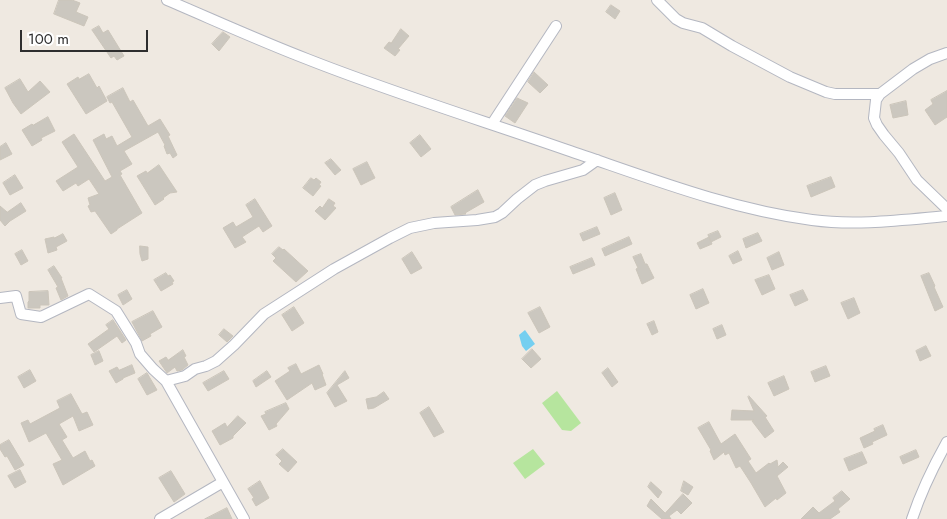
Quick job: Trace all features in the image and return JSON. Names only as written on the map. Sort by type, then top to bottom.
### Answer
[{"type":"street","points":[[167,0],[308,59],[597,160],[726,202],[767,213],[813,220],[845,222],[890,221],[947,216]]},
{"type":"street","points":[[657,0],[676,19],[702,28],[790,77],[835,94],[880,94]]},
{"type":"street","points":[[492,124],[556,26]]},
{"type":"street","points":[[947,53],[930,59],[913,69],[880,94],[876,100],[874,118],[877,125],[917,180],[947,209]]},
{"type":"street","points":[[166,381],[185,376],[194,369],[216,361],[234,346],[256,320],[264,314],[334,269],[390,238],[410,228],[434,223],[496,217],[535,185],[582,170],[597,160]]},
{"type":"street","points":[[0,298],[16,296],[20,314],[41,317],[89,294],[116,311],[136,343],[140,354],[166,381],[244,519]]},
{"type":"street","points":[[912,519],[934,466],[947,442]]},
{"type":"street","points":[[160,519],[223,482]]},
{"type":"green space","points":[[557,391],[581,423],[571,431],[562,430],[542,403]]},
{"type":"green space","points":[[533,449],[545,464],[525,479],[513,463]]},
{"type":"water","points":[[525,330],[535,344],[526,351],[522,346],[519,335]]},
{"type":"building","points":[[59,0],[72,0],[80,3],[76,12],[88,17],[84,26],[54,14]]},
{"type":"building","points":[[611,5],[620,11],[615,19],[606,12]]},
{"type":"building","points":[[99,26],[103,33],[108,30],[124,56],[117,60],[114,56],[111,58],[92,30]]},
{"type":"building","points":[[401,29],[409,36],[398,49],[400,50],[395,56],[384,48],[389,42],[391,43]]},
{"type":"building","points":[[223,32],[230,37],[219,51],[212,44]]},
{"type":"building","points":[[534,72],[548,85],[540,93],[528,82]]},
{"type":"building","points":[[89,74],[97,88],[99,86],[107,101],[86,114],[67,84],[78,77],[79,79]]},
{"type":"building","points":[[20,79],[28,92],[40,81],[50,92],[21,114],[5,88]]},
{"type":"building","points":[[123,88],[130,102],[133,100],[148,126],[160,119],[170,135],[168,136],[177,155],[173,158],[170,153],[167,154],[165,145],[158,132],[124,151],[132,164],[120,171],[122,174],[120,175],[142,213],[111,234],[95,211],[91,212],[88,206],[90,205],[88,198],[99,194],[89,179],[78,186],[76,183],[63,191],[56,181],[78,167],[62,142],[74,134],[105,181],[112,177],[93,140],[104,134],[106,139],[112,136],[117,146],[132,137],[112,102],[110,103],[107,97]]},
{"type":"building","points":[[947,91],[947,117],[935,125],[925,110],[933,104],[931,100]]},
{"type":"building","points":[[517,98],[528,103],[515,123],[505,116]]},
{"type":"building","points":[[906,101],[908,115],[893,118],[890,105]]},
{"type":"building","points":[[48,117],[55,131],[41,138],[42,140],[32,146],[22,130]]},
{"type":"building","points":[[420,135],[431,149],[421,157],[410,143]]},
{"type":"building","points":[[6,143],[12,154],[0,160],[0,147]]},
{"type":"building","points":[[331,159],[341,170],[335,175],[325,163]]},
{"type":"building","points":[[367,162],[375,178],[361,185],[353,169]]},
{"type":"building","points":[[159,165],[177,192],[170,193],[155,205],[137,176],[146,171],[147,173]]},
{"type":"building","points":[[15,175],[23,188],[10,195],[3,183]]},
{"type":"building","points":[[831,177],[835,187],[811,197],[807,186]]},
{"type":"building","points":[[311,178],[314,180],[316,178],[321,182],[319,185],[321,186],[313,196],[303,188]]},
{"type":"building","points":[[478,190],[484,202],[466,214],[455,215],[451,207]]},
{"type":"building","points":[[615,193],[622,210],[611,215],[604,198]]},
{"type":"building","points":[[255,199],[272,226],[263,232],[259,226],[242,237],[246,242],[235,248],[223,228],[233,222],[236,227],[253,217],[246,205]]},
{"type":"building","points":[[329,199],[335,203],[333,206],[336,208],[325,220],[315,211],[320,206],[322,208]]},
{"type":"building","points":[[21,203],[26,211],[5,226],[0,220],[0,206],[7,212]]},
{"type":"building","points":[[597,227],[600,234],[583,241],[580,234]]},
{"type":"building","points":[[718,231],[721,237],[711,242],[712,244],[700,249],[697,243],[709,237],[708,235]]},
{"type":"building","points":[[758,233],[762,241],[746,248],[743,239]]},
{"type":"building","points":[[63,234],[67,241],[56,247],[57,250],[48,253],[45,239]]},
{"type":"building","points":[[629,237],[632,244],[605,256],[602,249]]},
{"type":"building","points":[[140,246],[148,247],[148,259],[142,261]]},
{"type":"building","points":[[279,247],[284,249],[308,271],[296,282],[273,261],[276,258],[272,254]]},
{"type":"building","points":[[22,250],[28,261],[21,265],[15,254]]},
{"type":"building","points":[[738,251],[742,260],[733,264],[729,256]]},
{"type":"building","points":[[412,252],[422,268],[411,274],[402,259]]},
{"type":"building","points":[[779,252],[784,265],[772,270],[767,258]]},
{"type":"building","points":[[641,254],[654,278],[642,284],[633,257]]},
{"type":"building","points":[[592,258],[595,265],[573,274],[570,267]]},
{"type":"building","points":[[54,266],[62,278],[68,296],[61,300],[56,288],[58,287],[48,270]]},
{"type":"building","points":[[166,273],[174,281],[172,282],[173,284],[161,291],[154,280]]},
{"type":"building","points":[[929,273],[943,307],[935,311],[921,276]]},
{"type":"building","points":[[769,275],[775,289],[762,295],[755,280]]},
{"type":"building","points":[[703,289],[709,303],[696,309],[690,295]]},
{"type":"building","points":[[127,290],[132,299],[123,305],[118,295]]},
{"type":"building","points":[[803,290],[808,300],[795,306],[790,295]]},
{"type":"building","points":[[48,291],[49,305],[40,305],[40,308],[28,308],[29,292]]},
{"type":"building","points":[[854,298],[860,313],[848,319],[841,303]]},
{"type":"building","points":[[294,307],[304,323],[292,331],[282,315]]},
{"type":"building","points":[[540,307],[550,327],[539,333],[528,313]]},
{"type":"building","points":[[153,311],[162,327],[142,341],[132,322]]},
{"type":"building","points":[[113,320],[126,340],[122,343],[117,336],[94,352],[88,344],[109,329],[106,325]]},
{"type":"building","points":[[654,321],[658,332],[652,335],[647,324]]},
{"type":"building","points":[[722,325],[726,335],[717,339],[713,329]]},
{"type":"building","points":[[224,329],[233,336],[227,342],[219,335]]},
{"type":"building","points":[[926,346],[931,356],[920,361],[916,351]]},
{"type":"building","points":[[532,349],[541,359],[531,368],[522,359]]},
{"type":"building","points":[[183,350],[188,365],[182,370],[177,371],[175,367],[167,373],[159,361],[166,357],[168,360]]},
{"type":"building","points":[[99,351],[103,361],[95,365],[91,355]]},
{"type":"building","points":[[296,364],[301,374],[319,365],[326,385],[315,390],[312,383],[287,400],[275,381],[290,371],[288,368]]},
{"type":"building","points":[[132,365],[135,373],[116,383],[109,371],[117,367],[119,370]]},
{"type":"building","points":[[826,366],[830,376],[815,382],[811,372]]},
{"type":"building","points":[[608,368],[618,382],[612,387],[602,373]]},
{"type":"building","points":[[30,370],[36,381],[24,388],[18,377]]},
{"type":"building","points":[[224,371],[229,379],[208,391],[203,383]]},
{"type":"building","points":[[267,371],[271,377],[256,387],[253,381]]},
{"type":"building","points":[[345,371],[349,378],[337,385],[347,401],[335,407],[327,393]]},
{"type":"building","points":[[147,373],[157,390],[147,395],[138,379]]},
{"type":"building","points":[[784,376],[789,389],[774,396],[768,383]]},
{"type":"building","points":[[384,392],[389,399],[374,408],[368,409],[366,399],[376,397]]},
{"type":"building","points":[[71,394],[82,414],[87,412],[93,425],[79,431],[73,416],[59,424],[67,437],[62,440],[73,458],[85,451],[95,466],[63,485],[53,464],[62,460],[46,433],[29,442],[21,423],[28,420],[30,424],[60,408],[57,401]]},
{"type":"building","points":[[749,396],[767,416],[765,417],[774,431],[765,438],[752,421],[754,420],[731,420],[732,410],[754,411]]},
{"type":"building","points":[[286,403],[289,409],[276,424],[277,426],[269,430],[261,416],[266,414],[265,412]]},
{"type":"building","points":[[429,407],[444,432],[434,437],[420,413]]},
{"type":"building","points":[[238,416],[246,423],[233,438],[220,445],[212,431],[225,423],[227,427]]},
{"type":"building","points":[[709,422],[721,444],[735,434],[751,459],[748,461],[756,473],[769,463],[777,460],[778,467],[783,462],[788,467],[777,476],[786,493],[765,507],[740,466],[736,468],[729,453],[725,455],[724,452],[714,460],[711,450],[698,428]]},
{"type":"building","points":[[883,425],[887,435],[864,448],[860,438]]},
{"type":"building","points":[[9,440],[24,465],[15,470],[7,456],[5,457],[0,449],[0,445]]},
{"type":"building","points":[[283,449],[297,462],[288,472],[279,464],[282,461],[276,455]]},
{"type":"building","points":[[916,450],[919,457],[903,464],[900,457]]},
{"type":"building","points":[[862,452],[867,463],[849,471],[844,459]]},
{"type":"building","points":[[20,470],[26,482],[15,488],[8,476]]},
{"type":"building","points":[[171,471],[185,494],[174,502],[159,478]]},
{"type":"building","points":[[260,481],[269,498],[256,506],[252,499],[254,498],[248,489]]},
{"type":"building","points":[[684,481],[693,487],[688,495],[681,491]]},
{"type":"building","points":[[651,482],[662,492],[658,498],[648,487]]},
{"type":"building","points":[[842,491],[850,499],[838,509],[840,512],[830,519],[801,519],[813,507],[819,513],[835,501],[833,498]]},
{"type":"building","points":[[683,494],[692,503],[681,514],[677,510],[669,516],[671,519],[662,519],[647,506],[651,499],[665,513]]},
{"type":"building","points":[[227,508],[232,519],[205,519]]}]
